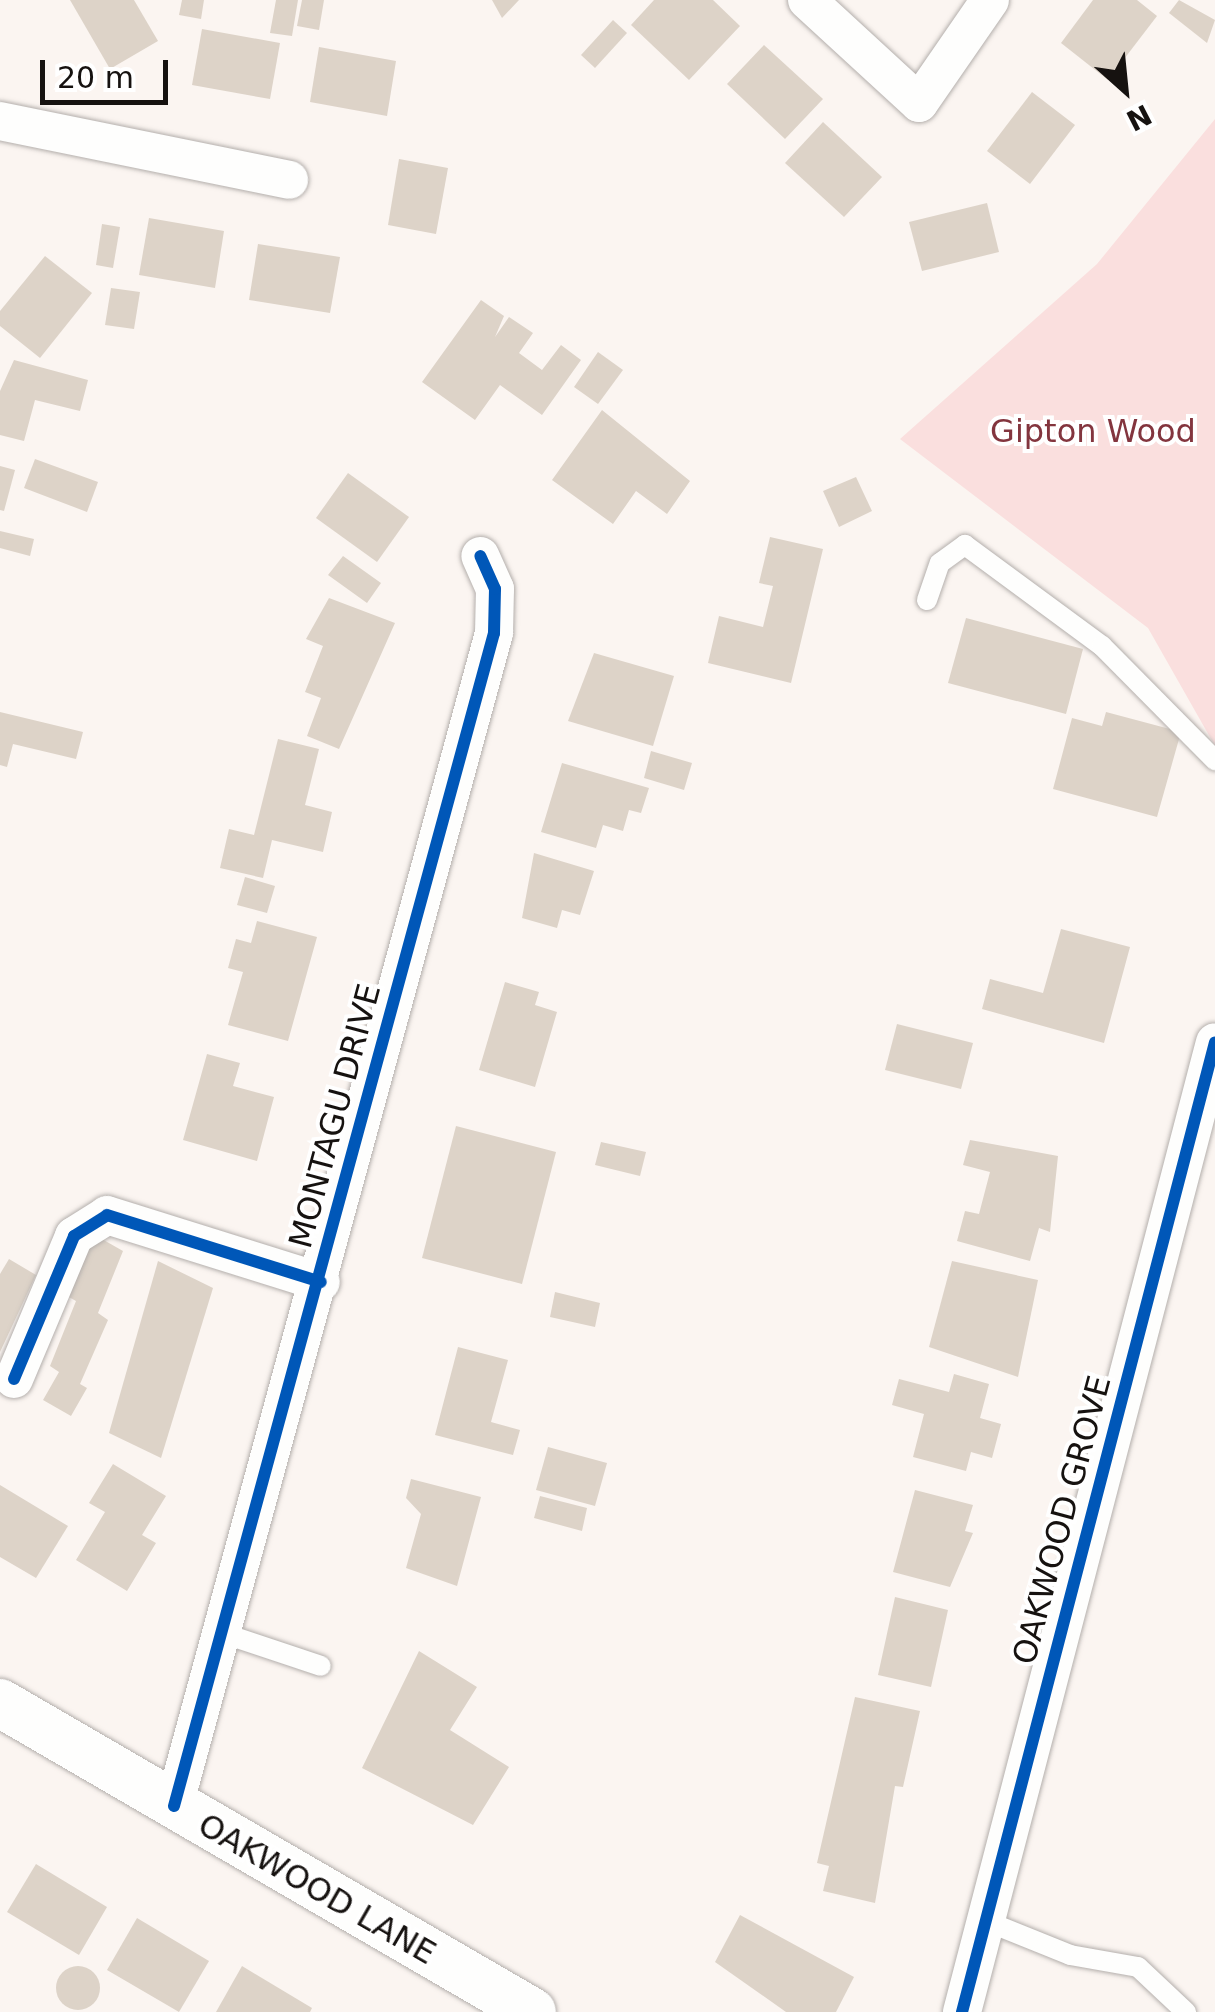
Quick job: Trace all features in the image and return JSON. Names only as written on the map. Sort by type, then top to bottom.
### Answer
[{"type":"street","points":[[806,0],[919,103],[990,0]]},
{"type":"street","points":[[0,122],[289,180]]},
{"type":"street","name":"MONTAGU DRIVE","points":[[174,1806],[321,1282],[494,633],[495,589],[480,556]]},
{"type":"street","name":"OAKWOOD GROVE","points":[[962,2012],[1215,1042]]},
{"type":"street","points":[[14,1379],[74,1236],[107,1215],[321,1282]]},
{"type":"street","name":"OAKWOOD LANE","points":[[0,1704],[532,2012]]},
{"type":"lane","points":[[927,600],[940,563],[965,545],[1102,646],[1215,760]]},
{"type":"lane","points":[[222,1633],[321,1666]]},
{"type":"lane","points":[[986,1920],[1070,1955],[1138,1967],[1186,2012]]},
{"type":"green space","name":"Gipton Wood","points":[[1215,119],[1215,746],[1148,628],[900,439],[1097,264]]},
{"type":"building","points":[[70,0],[134,0],[158,41],[110,69]]},
{"type":"building","points":[[182,0],[204,0],[201,19],[179,15]]},
{"type":"building","points":[[276,0],[298,0],[292,36],[270,33]]},
{"type":"building","points":[[302,0],[324,0],[319,30],[297,26]]},
{"type":"building","points":[[492,0],[519,0],[502,18]]},
{"type":"building","points":[[654,0],[713,0],[740,26],[689,80],[631,25]]},
{"type":"building","points":[[1093,0],[1137,0],[1157,16],[1108,80],[1061,43]]},
{"type":"building","points":[[1179,0],[1215,20],[1207,43],[1169,13]]},
{"type":"building","points":[[613,20],[627,33],[595,68],[581,55]]},
{"type":"building","points":[[202,29],[280,43],[270,99],[192,85]]},
{"type":"building","points":[[764,45],[823,99],[785,139],[727,84]]},
{"type":"building","points":[[319,47],[396,61],[387,116],[310,102]]},
{"type":"building","points":[[1032,92],[1075,125],[1030,184],[987,151]]},
{"type":"building","points":[[823,122],[882,177],[844,217],[785,163]]},
{"type":"building","points":[[399,159],[448,168],[436,234],[388,225]]},
{"type":"building","points":[[987,203],[999,252],[922,271],[909,222]]},
{"type":"building","points":[[149,218],[224,231],[215,288],[139,275]]},
{"type":"building","points":[[102,224],[120,227],[113,268],[96,265]]},
{"type":"building","points":[[258,244],[340,257],[330,313],[249,300]]},
{"type":"building","points":[[45,256],[92,293],[40,358],[0,326],[0,311]]},
{"type":"building","points":[[111,288],[140,292],[134,329],[105,325]]},
{"type":"building","points":[[481,300],[504,316],[495,337],[509,317],[533,333],[519,353],[542,370],[561,345],[581,360],[542,415],[500,385],[475,420],[422,382]]},
{"type":"building","points":[[598,352],[623,370],[598,404],[574,387]]},
{"type":"building","points":[[14,360],[88,380],[80,411],[35,400],[24,441],[0,435],[0,391]]},
{"type":"building","points":[[602,410],[690,481],[667,514],[636,491],[613,524],[552,480]]},
{"type":"building","points":[[35,459],[98,482],[87,512],[24,488]]},
{"type":"building","points":[[0,466],[15,470],[4,511],[0,510]]},
{"type":"building","points":[[348,473],[409,517],[377,562],[316,518]]},
{"type":"building","points":[[856,477],[872,511],[839,527],[823,491]]},
{"type":"building","points":[[0,531],[34,539],[30,556],[0,548]]},
{"type":"building","points":[[770,537],[823,549],[791,683],[708,663],[719,616],[763,627],[773,586],[759,583]]},
{"type":"building","points":[[343,556],[381,583],[367,603],[328,575]]},
{"type":"building","points":[[329,598],[395,623],[339,749],[307,736],[321,698],[305,692],[323,646],[306,639]]},
{"type":"building","points":[[966,618],[1083,649],[1066,714],[948,683]]},
{"type":"building","points":[[594,653],[674,676],[653,746],[568,721]]},
{"type":"building","points":[[0,712],[83,732],[76,759],[13,744],[7,767],[0,765]]},
{"type":"building","points":[[1106,712],[1181,732],[1157,817],[1053,789],[1072,718],[1102,726]]},
{"type":"building","points":[[278,739],[319,749],[305,805],[332,812],[323,852],[272,840],[263,878],[220,868],[229,829],[254,835]]},
{"type":"building","points":[[651,751],[692,763],[684,790],[644,778]]},
{"type":"building","points":[[562,763],[649,788],[641,813],[629,810],[623,831],[603,825],[596,848],[541,832]]},
{"type":"building","points":[[534,853],[594,871],[580,915],[562,910],[557,928],[522,918]]},
{"type":"building","points":[[245,877],[275,886],[267,913],[237,905]]},
{"type":"building","points":[[257,921],[317,937],[288,1041],[228,1025],[243,972],[228,968],[236,939],[251,943]]},
{"type":"building","points":[[1061,929],[1130,947],[1104,1043],[982,1009],[990,979],[1043,993]]},
{"type":"building","points":[[505,982],[539,992],[535,1005],[557,1012],[535,1087],[479,1070]]},
{"type":"building","points":[[897,1024],[973,1043],[961,1089],[885,1070]]},
{"type":"building","points":[[207,1054],[240,1063],[233,1086],[274,1097],[257,1161],[183,1140]]},
{"type":"building","points":[[456,1126],[556,1152],[522,1284],[422,1258]]},
{"type":"building","points":[[970,1140],[1058,1156],[1050,1232],[1039,1228],[1030,1261],[957,1241],[965,1211],[979,1214],[990,1172],[963,1165]]},
{"type":"building","points":[[601,1142],[646,1152],[640,1176],[595,1165]]},
{"type":"building","points":[[93,1234],[123,1251],[98,1313],[108,1320],[80,1384],[87,1388],[71,1416],[43,1400],[59,1372],[50,1366],[76,1301],[67,1296]]},
{"type":"building","points":[[9,1259],[36,1275],[0,1352],[0,1274]]},
{"type":"building","points":[[158,1261],[213,1288],[161,1458],[109,1433]]},
{"type":"building","points":[[952,1261],[1038,1280],[1018,1377],[929,1347]]},
{"type":"building","points":[[555,1292],[600,1303],[595,1327],[550,1317]]},
{"type":"building","points":[[458,1347],[508,1360],[491,1422],[520,1430],[513,1455],[435,1435]]},
{"type":"building","points":[[954,1374],[989,1384],[980,1418],[1001,1424],[992,1458],[971,1452],[966,1471],[913,1457],[924,1414],[892,1405],[899,1379],[949,1392]]},
{"type":"building","points":[[548,1447],[607,1463],[595,1506],[536,1490]]},
{"type":"building","points":[[113,1464],[166,1496],[142,1535],[156,1543],[127,1591],[76,1560],[105,1512],[89,1503]]},
{"type":"building","points":[[411,1479],[481,1497],[457,1586],[406,1568],[421,1514],[406,1498]]},
{"type":"building","points":[[0,1485],[68,1526],[36,1578],[0,1557]]},
{"type":"building","points":[[915,1490],[973,1505],[965,1531],[973,1533],[950,1587],[893,1572]]},
{"type":"building","points":[[540,1496],[587,1508],[582,1531],[534,1518]]},
{"type":"building","points":[[895,1597],[948,1610],[931,1687],[878,1675]]},
{"type":"building","points":[[419,1651],[477,1687],[450,1730],[509,1767],[473,1825],[362,1768]]},
{"type":"building","points":[[855,1697],[920,1711],[903,1787],[895,1786],[875,1903],[823,1891],[829,1866],[817,1863]]},
{"type":"building","points":[[36,1864],[107,1907],[79,1955],[7,1912]]},
{"type":"building","points":[[740,1915],[854,1977],[836,2012],[786,2012],[715,1962]]},
{"type":"building","points":[[137,1918],[209,1961],[179,2012],[107,1970]]},
{"type":"building","points":[[78,1966],[94,1972],[100,1988],[94,2004],[78,2010],[62,2004],[56,1988],[62,1972]]},
{"type":"building","points":[[242,1966],[312,2008],[310,2012],[216,2012]]},
{"type":"cycle path","points":[[174,1806],[494,633],[495,589],[480,556]]},
{"type":"cycle path","points":[[962,2012],[1215,1042]]},
{"type":"cycle path","points":[[14,1379],[74,1236],[107,1215],[321,1282]]}]
